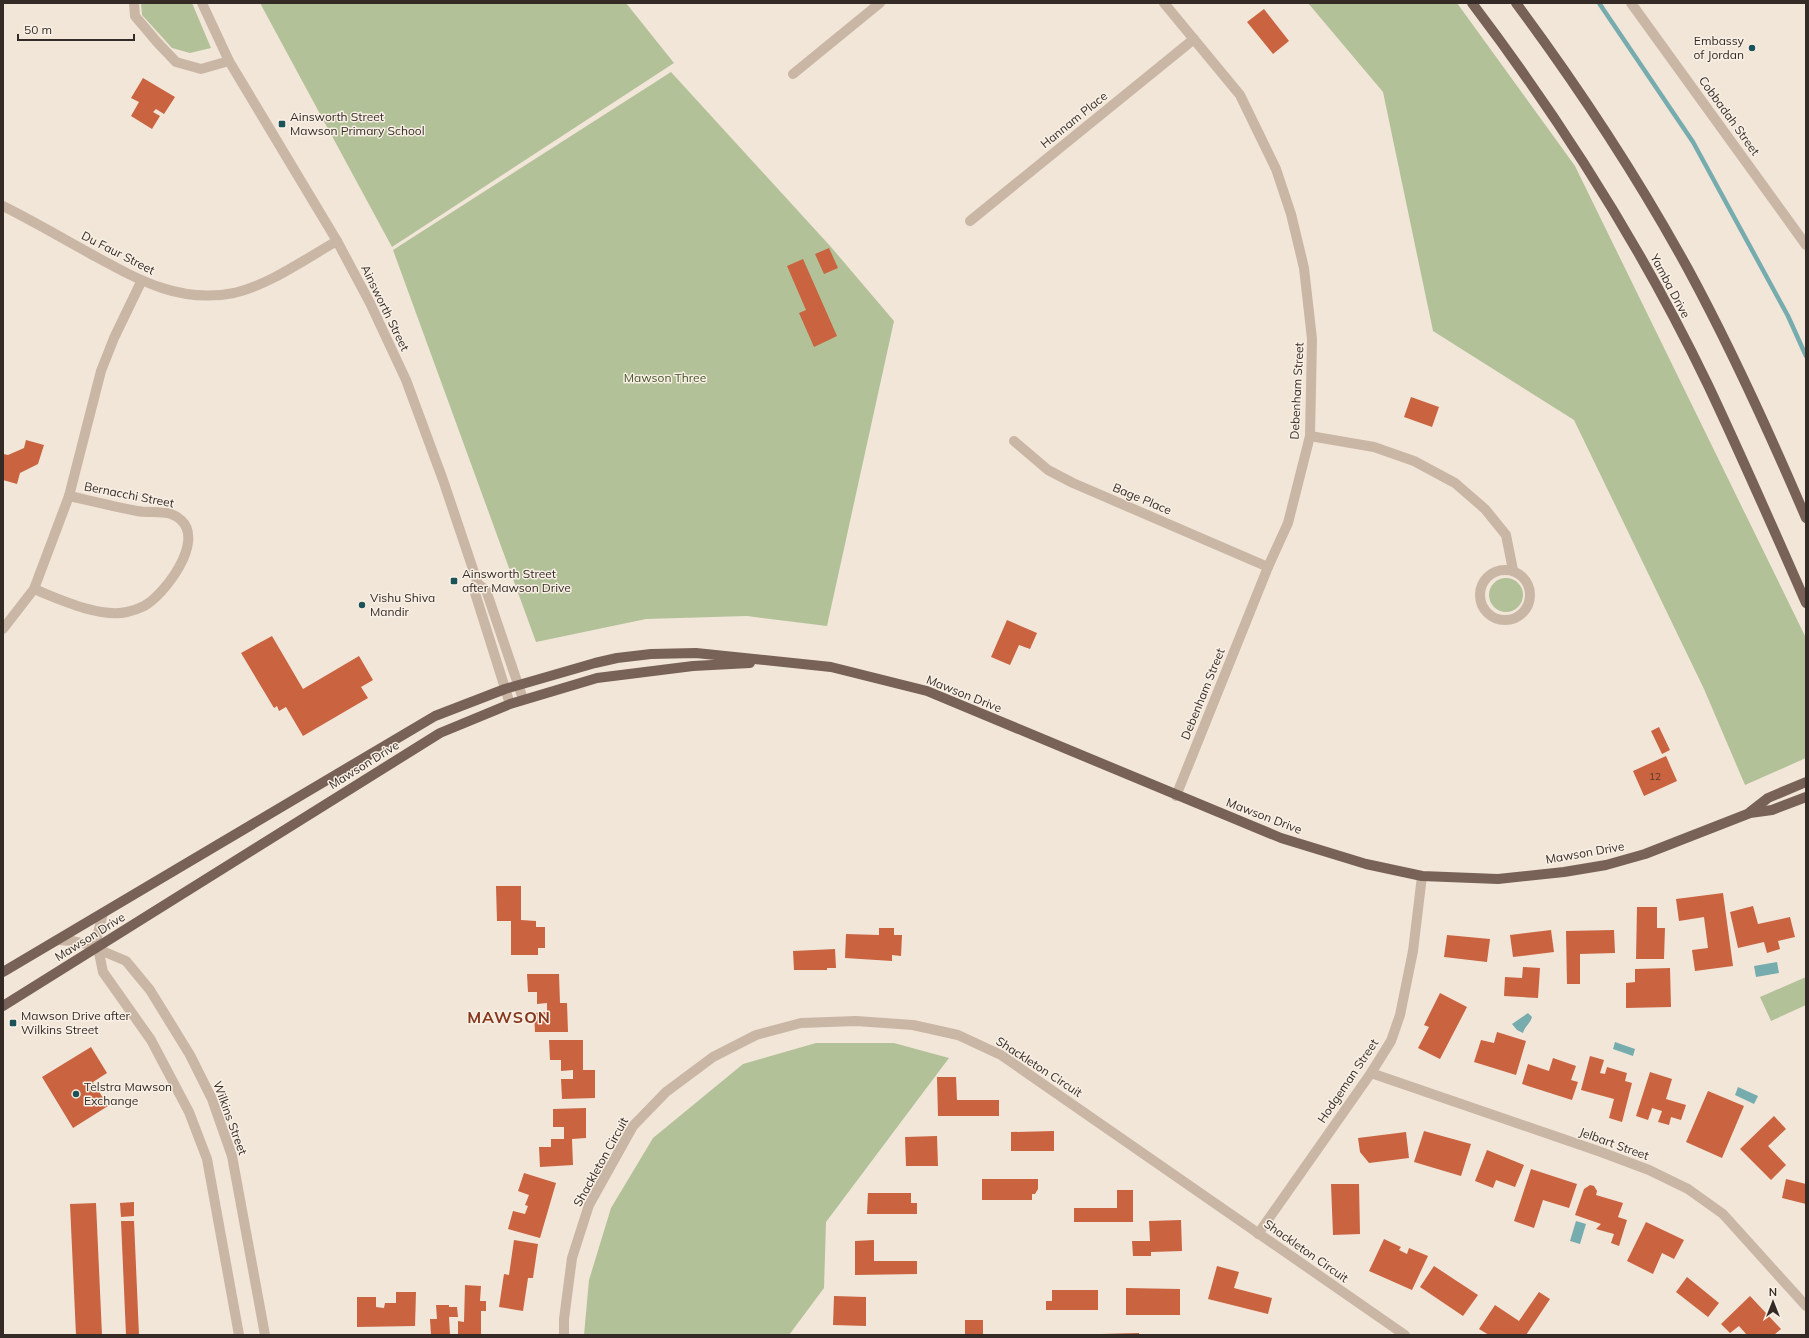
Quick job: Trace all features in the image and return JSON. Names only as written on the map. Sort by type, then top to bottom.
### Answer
[{"type":"main road","name":"Yamba Drive","points":[[1472,3],[1510,53],[1579,155],[1648,270],[1708,385],[1806,603]]},
{"type":"main road","name":"Yamba Drive","points":[[1516,3],[1544,41],[1611,140],[1688,269],[1739,369],[1806,518]]},
{"type":"main road","name":"Mawson Drive","points":[[3,972],[436,716],[518,685],[595,663],[651,654],[696,653],[831,667],[927,691],[1176,796],[1281,838],[1366,864],[1422,876],[1498,879],[1564,872],[1606,865],[1645,854],[1750,813],[1772,810],[1806,797]]},
{"type":"main road","name":"Mawson Drive","points":[[3,1006],[440,733],[523,699],[597,678],[693,666],[782,662]]},
{"type":"main road","points":[[1792,788],[1806,778]]},
{"type":"main road","name":"Mawson Drive","points":[[1750,813],[1768,798],[1806,782]]},
{"type":"street","points":[[134,3],[135,16],[176,62],[201,69],[230,62]]},
{"type":"street","name":"Ainsworth Street","points":[[202,3],[230,62],[337,241],[370,303],[406,380],[443,480],[478,584],[486,590],[523,699]]},
{"type":"street","points":[[794,74],[880,3]]},
{"type":"street","name":"Debenham Street","points":[[1164,3],[1240,95],[1276,169],[1291,214],[1304,268],[1312,339],[1310,436],[1288,523],[1268,567],[1176,796]]},
{"type":"street","name":"Cobbadah Street","points":[[1631,3],[1806,245]]},
{"type":"street","name":"Hannam Place","points":[[970,222],[1194,39]]},
{"type":"street","name":"Du Faur Street","points":[[3,206],[141,282],[176,293],[206,296],[234,293],[260,284],[337,241]]},
{"type":"street","name":"Bernacchi Street","points":[[3,629],[34,589],[69,496],[101,371],[114,338],[141,282]]},
{"type":"street","points":[[1310,436],[1374,447],[1414,461],[1455,483],[1485,509],[1506,535],[1513,570]]},
{"type":"street","name":"Bage Place","points":[[1014,440],[1048,470],[1073,483],[1268,567]]},
{"type":"street","name":"Bernacchi Street","points":[[34,589],[91,609],[110,613],[127,612],[145,606],[172,577],[184,561],[188,546],[188,532],[182,521],[171,514],[138,511],[69,496]]},
{"type":"street","points":[[1505,569],[1513,570],[1521,574],[1528,584],[1531,596],[1529,604],[1524,612],[1518,617],[1510,620],[1501,620],[1490,615],[1482,605],[1480,589],[1484,581],[1497,571],[1505,569]]},
{"type":"street","name":"Ainsworth Street","points":[[478,584],[475,593],[510,704]]},
{"type":"street","name":"Hodgeman Street","points":[[1258,1234],[1371,1073],[1391,1041],[1400,1015],[1413,951],[1422,876]]},
{"type":"street","points":[[104,913],[97,936],[103,972],[150,1040],[189,1112],[207,1159],[239,1335]]},
{"type":"street","name":"Wilkins Street","points":[[58,940],[73,941],[98,948],[126,961],[150,990],[190,1054],[212,1099],[232,1156],[265,1335]]},
{"type":"street","name":"Shackleton Circuit","points":[[564,1335],[564,1319],[572,1258],[588,1205],[634,1126],[666,1092],[713,1057],[756,1035],[801,1023],[856,1020],[906,1024],[958,1035],[1001,1055],[1405,1335]]},
{"type":"street","name":"Jelbart Street","points":[[1371,1073],[1601,1152],[1649,1170],[1688,1189],[1723,1214],[1806,1306]]},
{"type":"green space","points":[[141,3],[192,3],[211,48],[190,53],[172,48],[142,15]]},
{"type":"green space","points":[[260,3],[626,3],[674,63],[392,247]]},
{"type":"green space","points":[[1308,3],[1457,3],[1575,166],[1806,638],[1806,758],[1745,785],[1704,689],[1574,420],[1433,331],[1383,92]]},
{"type":"green space","name":"Mawson Three","points":[[671,72],[831,247],[894,321],[827,626],[747,616],[646,619],[536,642],[393,250]]},
{"type":"green space","points":[[1503,578],[1509,578],[1513,579],[1520,585],[1523,595],[1522,602],[1516,609],[1509,612],[1503,612],[1499,611],[1492,605],[1489,598],[1489,592],[1490,588],[1496,581]]},
{"type":"green space","points":[[1806,977],[1806,1005],[1771,1021],[1760,997]]},
{"type":"green space","points":[[816,1043],[894,1043],[949,1058],[826,1222],[824,1288],[789,1335],[584,1335],[589,1280],[611,1208],[653,1138],[743,1064]]},
{"type":"water","points":[[1777,962],[1779,973],[1756,977],[1754,966]]},
{"type":"water","points":[[1528,1013],[1532,1017],[1523,1033],[1517,1030],[1512,1024]]},
{"type":"water","points":[[1615,1042],[1635,1049],[1633,1056],[1613,1049]]},
{"type":"water","points":[[1738,1087],[1758,1096],[1754,1104],[1735,1095]]},
{"type":"water","points":[[1576,1221],[1586,1224],[1580,1244],[1570,1241]]},
{"type":"building","points":[[1264,9],[1289,41],[1273,54],[1247,22]]},
{"type":"building","points":[[143,78],[175,97],[164,114],[156,109],[153,112],[160,116],[152,129],[131,116],[139,102],[131,98]]},
{"type":"building","points":[[829,248],[838,268],[824,274],[815,254]]},
{"type":"building","points":[[803,259],[837,336],[814,347],[799,313],[806,310],[787,266]]},
{"type":"building","points":[[1411,397],[1439,407],[1432,427],[1404,417]]},
{"type":"building","points":[[26,440],[44,445],[38,464],[20,473],[17,484],[3,480],[3,454],[8,455],[24,448]]},
{"type":"building","points":[[1007,620],[1037,633],[1030,649],[1019,645],[1010,665],[991,657]]},
{"type":"building","points":[[272,636],[303,689],[359,656],[373,680],[361,687],[368,698],[303,736],[286,707],[279,711],[277,706],[274,708],[241,653]]},
{"type":"building","points":[[1659,727],[1670,750],[1662,754],[1651,731]]},
{"type":"building","points":[[1666,756],[1677,781],[1644,796],[1633,771]]},
{"type":"building","points":[[496,886],[521,886],[521,920],[536,921],[536,927],[545,927],[545,948],[538,948],[538,955],[511,955],[511,921],[497,921]]},
{"type":"building","points":[[1723,893],[1733,966],[1695,971],[1692,950],[1708,948],[1704,917],[1679,921],[1676,899]]},
{"type":"building","points":[[1753,906],[1758,924],[1790,917],[1795,937],[1778,941],[1780,949],[1767,953],[1764,942],[1738,948],[1730,912]]},
{"type":"building","points":[[1637,907],[1657,907],[1657,928],[1665,928],[1664,959],[1636,959]]},
{"type":"building","points":[[879,928],[894,928],[894,935],[902,935],[901,956],[892,955],[892,961],[845,958],[846,934],[879,935]]},
{"type":"building","points":[[1551,930],[1554,952],[1513,957],[1510,935]]},
{"type":"building","points":[[1614,930],[1615,953],[1580,954],[1580,984],[1567,984],[1566,931]]},
{"type":"building","points":[[1447,935],[1490,939],[1487,962],[1444,957]]},
{"type":"building","points":[[835,949],[836,968],[827,968],[827,970],[794,970],[793,951]]},
{"type":"building","points":[[1523,967],[1540,968],[1538,998],[1504,996],[1505,977],[1522,978]]},
{"type":"building","points":[[1670,968],[1671,1007],[1626,1008],[1626,983],[1635,982],[1635,969]]},
{"type":"building","points":[[527,974],[559,974],[560,1003],[567,1003],[568,1032],[535,1032],[534,1013],[547,1012],[547,1003],[537,1004],[537,992],[528,992]]},
{"type":"building","points":[[1440,993],[1467,1007],[1440,1059],[1418,1048],[1429,1027],[1424,1025]]},
{"type":"building","points":[[1497,1032],[1526,1041],[1516,1075],[1474,1062],[1481,1040],[1494,1043]]},
{"type":"building","points":[[549,1040],[583,1040],[583,1070],[595,1070],[595,1098],[562,1099],[561,1079],[573,1079],[573,1070],[561,1071],[561,1060],[550,1060]]},
{"type":"building","name":"Telstra Mawson Exchange","points":[[91,1047],[107,1073],[93,1082],[108,1106],[73,1128],[42,1077]]},
{"type":"building","points":[[1590,1056],[1604,1060],[1600,1073],[1605,1074],[1607,1067],[1627,1073],[1625,1081],[1632,1083],[1622,1122],[1609,1118],[1614,1099],[1581,1090]]},
{"type":"building","points":[[1553,1058],[1576,1066],[1571,1080],[1578,1082],[1572,1100],[1522,1084],[1528,1064],[1549,1071]]},
{"type":"building","points":[[1650,1072],[1672,1079],[1666,1099],[1686,1105],[1681,1120],[1671,1117],[1669,1125],[1658,1122],[1662,1111],[1652,1108],[1648,1120],[1636,1116]]},
{"type":"building","points":[[937,1077],[956,1077],[957,1100],[999,1100],[999,1116],[938,1116]]},
{"type":"building","points":[[1708,1091],[1744,1106],[1722,1158],[1686,1142]]},
{"type":"building","points":[[586,1108],[586,1138],[572,1139],[573,1165],[540,1167],[539,1147],[551,1147],[551,1139],[564,1139],[564,1127],[553,1127],[553,1109]]},
{"type":"building","points":[[1774,1116],[1786,1129],[1768,1146],[1786,1165],[1771,1180],[1740,1149]]},
{"type":"building","points":[[1054,1131],[1054,1151],[1011,1151],[1011,1132]]},
{"type":"building","points":[[1424,1131],[1471,1144],[1461,1176],[1414,1162]]},
{"type":"building","points":[[1406,1132],[1409,1158],[1369,1163],[1360,1152],[1358,1138]]},
{"type":"building","points":[[937,1136],[938,1166],[906,1166],[905,1137]]},
{"type":"building","points":[[1487,1150],[1524,1165],[1515,1187],[1496,1180],[1493,1188],[1475,1181]]},
{"type":"building","points":[[1531,1169],[1577,1184],[1569,1208],[1543,1200],[1534,1228],[1514,1221]]},
{"type":"building","points":[[524,1173],[556,1183],[540,1238],[508,1229],[513,1211],[525,1214],[528,1206],[525,1205],[529,1195],[518,1191]]},
{"type":"building","points":[[982,1179],[1038,1179],[1038,1189],[1035,1194],[1032,1194],[1032,1200],[982,1200]]},
{"type":"building","points":[[1786,1179],[1806,1184],[1806,1204],[1782,1198]]},
{"type":"building","points":[[1331,1184],[1359,1184],[1360,1234],[1333,1235]]},
{"type":"building","points":[[1590,1185],[1594,1186],[1597,1191],[1596,1195],[1623,1203],[1618,1217],[1627,1220],[1619,1246],[1611,1243],[1614,1234],[1596,1229],[1601,1224],[1575,1215],[1584,1189]]},
{"type":"building","points":[[1117,1190],[1133,1190],[1133,1222],[1074,1222],[1074,1208],[1117,1208]]},
{"type":"building","points":[[868,1193],[911,1193],[911,1203],[917,1203],[917,1214],[867,1214]]},
{"type":"building","points":[[134,1202],[134,1216],[121,1217],[120,1203]]},
{"type":"building","points":[[96,1203],[102,1335],[76,1335],[70,1204]]},
{"type":"building","points":[[1181,1220],[1182,1251],[1151,1252],[1151,1256],[1133,1256],[1132,1241],[1150,1241],[1149,1221]]},
{"type":"building","points":[[121,1221],[134,1221],[139,1335],[126,1335]]},
{"type":"building","points":[[1646,1222],[1684,1240],[1674,1259],[1662,1253],[1653,1274],[1627,1261]]},
{"type":"building","points":[[1384,1239],[1401,1247],[1399,1250],[1407,1254],[1409,1248],[1428,1256],[1412,1290],[1369,1271]]},
{"type":"building","points":[[514,1240],[538,1244],[533,1278],[528,1278],[523,1311],[499,1307],[504,1274],[509,1275]]},
{"type":"building","points":[[874,1240],[874,1261],[917,1261],[917,1274],[855,1275],[855,1241]]},
{"type":"building","points":[[1217,1266],[1239,1272],[1234,1288],[1272,1298],[1268,1314],[1208,1299]]},
{"type":"building","points":[[1434,1266],[1478,1295],[1463,1316],[1420,1287]]},
{"type":"building","points":[[1687,1277],[1719,1303],[1708,1317],[1676,1292]]},
{"type":"building","points":[[465,1285],[481,1286],[480,1301],[486,1301],[486,1311],[481,1311],[481,1335],[458,1335],[458,1321],[464,1322]]},
{"type":"building","points":[[1126,1288],[1180,1289],[1180,1315],[1126,1315]]},
{"type":"building","points":[[1052,1290],[1098,1290],[1098,1310],[1046,1310],[1046,1301],[1052,1301]]},
{"type":"building","points":[[396,1292],[416,1292],[415,1326],[357,1327],[357,1297],[376,1297],[376,1307],[384,1308],[385,1303],[396,1303]]},
{"type":"building","points":[[1539,1292],[1550,1299],[1526,1335],[1489,1335],[1479,1329],[1495,1305],[1519,1321]]},
{"type":"building","points":[[834,1296],[866,1297],[866,1326],[833,1325]]},
{"type":"building","points":[[1750,1296],[1781,1329],[1774,1335],[1747,1335],[1739,1326],[1730,1333],[1721,1324]]},
{"type":"building","points":[[436,1305],[449,1305],[449,1307],[457,1307],[458,1317],[449,1317],[450,1335],[431,1335],[430,1319],[437,1319]]},
{"type":"building","points":[[965,1320],[983,1320],[983,1335],[965,1335]]},
{"type":"building","points":[[1139,1333],[1139,1335],[1101,1335],[1101,1334]]},
{"type":"waterway","points":[[1599,3],[1693,142],[1788,316],[1806,356]]},
{"type":"place","name":"Embassy of Jordan","points":[[1752,48]]},
{"type":"place","name":"Ainsworth Street Mawson Primary School","points":[[282,124]]},
{"type":"place","name":"Ainsworth Street after Mawson Drive","points":[[454,581]]},
{"type":"place","name":"Vishu Shiva Mandir","points":[[362,605]]},
{"type":"place","name":"Mawson Drive after Wilkins Street","points":[[13,1023]]},
{"type":"place","name":"Telstra Mawson Exchange","points":[[76,1094]]},
{"type":"district","name":"MAWSON","points":[[509,1017]]}]
